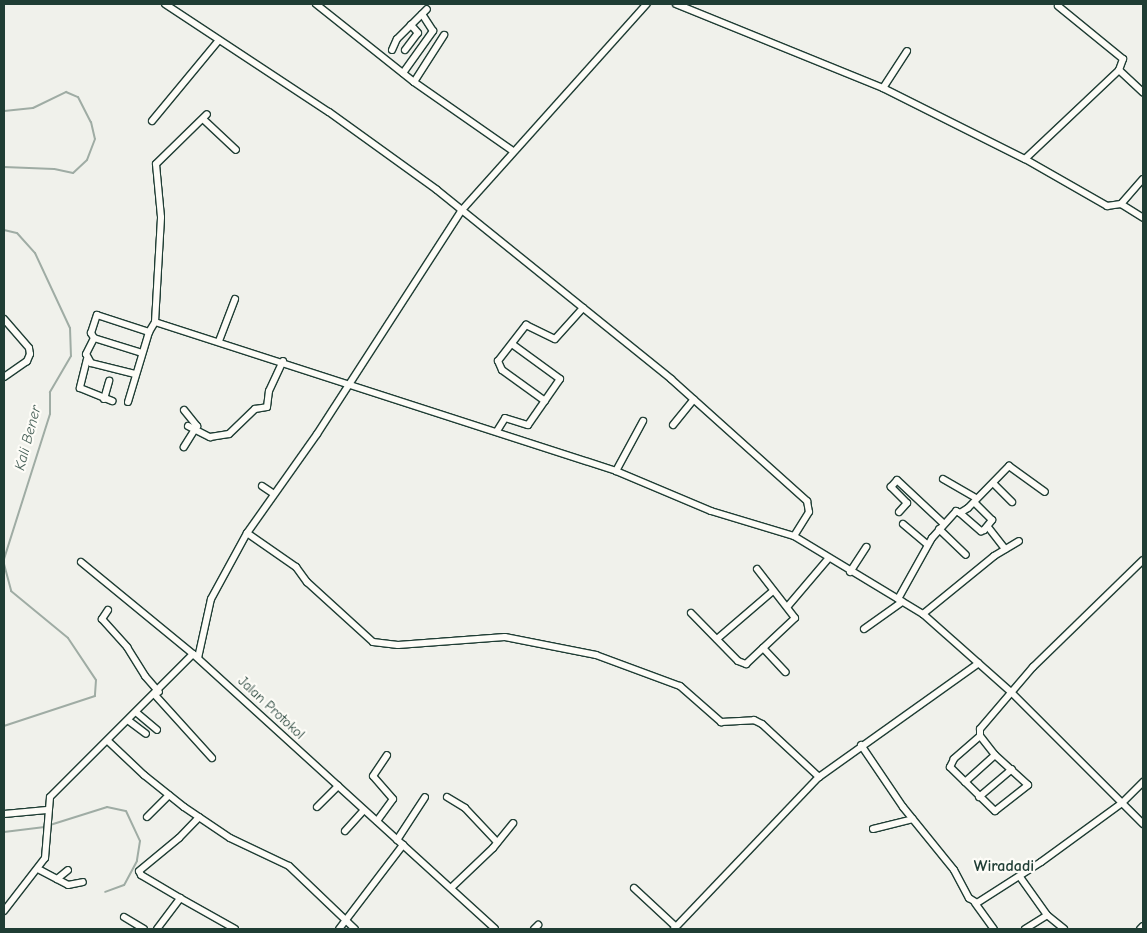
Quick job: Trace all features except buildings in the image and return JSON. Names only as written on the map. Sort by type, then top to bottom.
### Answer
[{"type":"street","points":[[165,4],[329,112],[461,211],[694,399],[807,501],[808,512],[794,536]]},
{"type":"street","points":[[316,4],[414,82],[513,151]]},
{"type":"street","points":[[4,911],[38,869],[47,853],[47,812],[54,792],[196,656],[211,599],[247,533],[350,383],[461,211],[647,4]]},
{"type":"street","points":[[676,4],[883,88],[1025,159],[1107,206],[1121,204],[1143,179]]},
{"type":"street","points":[[1025,159],[1118,70],[1122,56],[1058,6]]},
{"type":"street","points":[[392,50],[424,11],[433,31],[403,73]]},
{"type":"street","points":[[405,50],[418,33],[411,25]]},
{"type":"street","points":[[414,82],[444,35]]},
{"type":"street","points":[[152,121],[219,40]]},
{"type":"street","points":[[883,88],[907,51]]},
{"type":"street","points":[[1118,70],[1143,92]]},
{"type":"street","points":[[128,402],[148,332],[156,322],[161,216],[156,164],[205,116],[236,150]]},
{"type":"street","points":[[1121,204],[1143,218]]},
{"type":"street","points":[[219,340],[235,299]]},
{"type":"street","points":[[545,401],[499,368],[500,359],[528,324],[557,338],[583,308]]},
{"type":"street","points":[[142,353],[94,338],[91,333],[98,315],[148,332]]},
{"type":"street","points":[[4,319],[29,348],[30,354],[27,361],[4,375]]},
{"type":"street","points":[[156,322],[219,340],[497,431],[616,471],[711,511],[794,536],[828,559],[923,614],[1011,692],[1143,824]]},
{"type":"street","points":[[94,338],[80,388],[112,402]]},
{"type":"street","points":[[497,431],[505,418],[528,425],[560,378],[512,344]]},
{"type":"street","points":[[87,359],[135,374]]},
{"type":"street","points":[[188,426],[210,436],[224,436],[255,409],[266,408],[268,391],[283,361]]},
{"type":"street","points":[[104,399],[109,381]]},
{"type":"street","points":[[673,425],[694,399]]},
{"type":"street","points":[[184,410],[196,423],[196,430],[184,447]]},
{"type":"street","points":[[616,471],[643,421]]},
{"type":"street","points":[[960,513],[1011,465],[1045,492]]},
{"type":"street","points":[[864,629],[900,600],[920,564],[927,544],[956,511],[981,531],[988,527],[992,520],[976,500],[943,479]]},
{"type":"street","points":[[907,503],[891,488],[895,481],[944,524]]},
{"type":"street","points":[[993,483],[1012,502]]},
{"type":"street","points":[[262,486],[274,494]]},
{"type":"street","points":[[899,512],[914,496]]},
{"type":"street","points":[[903,524],[927,544]]},
{"type":"street","points":[[988,527],[1005,550]]},
{"type":"street","points":[[940,530],[966,555]]},
{"type":"street","points":[[247,533],[296,567],[307,582],[373,642],[398,644],[505,637],[596,655],[680,686],[721,722],[754,720],[762,724],[819,777]]},
{"type":"street","points":[[923,614],[1019,541]]},
{"type":"street","points":[[850,572],[866,547]]},
{"type":"street","points":[[788,606],[828,559]]},
{"type":"street","points":[[980,736],[951,763],[964,782],[995,811],[1027,788],[1012,769],[995,755],[980,736],[980,729],[1011,692],[1143,560]]},
{"type":"street","name":"Jalan Protokol","points":[[80,562],[196,656],[495,929]]},
{"type":"street","points":[[691,613],[743,664],[795,618],[788,606],[773,592],[757,568]]},
{"type":"street","points":[[717,639],[773,592]]},
{"type":"street","points":[[108,610],[102,619],[127,646],[157,693],[212,758]]},
{"type":"street","points":[[763,648],[785,672]]},
{"type":"street","points":[[634,888],[675,928],[819,777],[861,745],[979,663]]},
{"type":"street","points":[[137,714],[157,730]]},
{"type":"street","points":[[129,721],[146,734]]},
{"type":"street","points":[[108,741],[169,795],[198,817],[230,838],[284,863],[355,929]]},
{"type":"street","points":[[861,745],[913,819],[937,846],[969,898],[975,903],[994,929]]},
{"type":"street","points":[[377,821],[393,798],[373,776],[387,754]]},
{"type":"street","points":[[964,782],[995,755]]},
{"type":"street","points":[[979,797],[1012,769]]},
{"type":"street","points":[[975,903],[981,903],[1020,877],[1122,803],[1143,782]]},
{"type":"street","points":[[317,807],[338,786]]},
{"type":"street","points":[[147,817],[169,795]]},
{"type":"street","points":[[339,929],[400,843],[425,797]]},
{"type":"street","points":[[447,797],[464,808],[497,842]]},
{"type":"street","points":[[345,832],[364,810]]},
{"type":"street","points":[[4,814],[47,812]]},
{"type":"street","points":[[198,817],[179,838],[138,871],[141,875],[235,929]]},
{"type":"street","points":[[873,829],[913,819]]},
{"type":"street","points":[[451,888],[497,842],[513,822]]},
{"type":"street","points":[[38,869],[68,885],[83,882]]},
{"type":"street","points":[[57,879],[68,870]]},
{"type":"street","points":[[1020,877],[1047,915],[1064,929]]},
{"type":"street","points":[[157,929],[180,898]]},
{"type":"street","points":[[1025,929],[1047,915]]},
{"type":"street","points":[[124,917],[144,929]]},
{"type":"street","points":[[1140,929],[1143,926]]},
{"type":"waterway","name":"Kali Bener","points":[[4,111],[33,108],[66,92],[78,97],[91,122],[95,139],[87,160],[73,173],[54,169],[4,167]]},
{"type":"waterway","name":"Kali Bener","points":[[4,230],[17,233],[35,253],[70,328],[71,356],[50,392],[50,414],[4,559]]},
{"type":"waterway","name":"Kali Bener","points":[[4,564],[11,591],[68,638],[96,680],[95,696],[4,726]]},
{"type":"waterway","name":"Kali Bener","points":[[50,825],[107,807],[126,811],[140,841],[137,861],[124,885],[105,892]]},
{"type":"waterway","name":"Kali Bener","points":[[4,832],[45,827]]},
{"type":"district","name":"Wiradadi","points":[[1004,866]]}]
